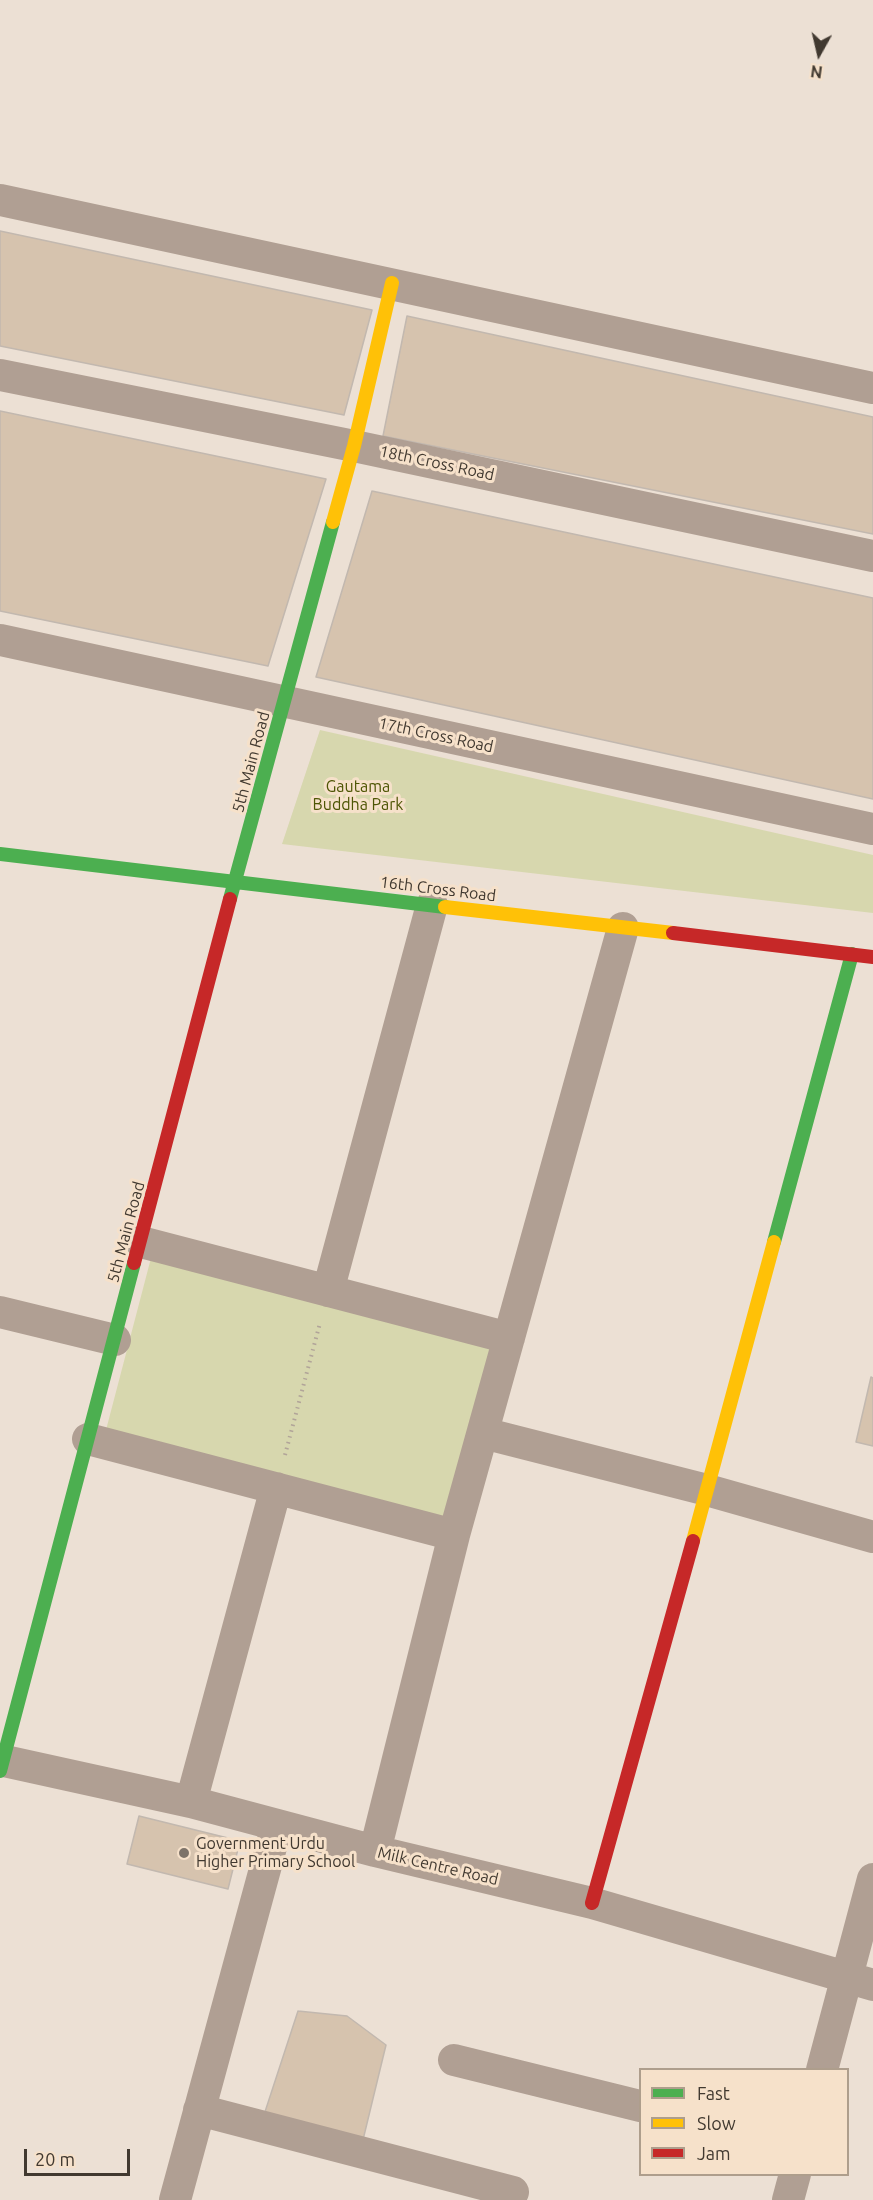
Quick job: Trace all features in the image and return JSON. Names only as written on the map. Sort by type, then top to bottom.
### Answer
[{"type":"street","points":[[0,200],[873,388]]},
{"type":"street","name":"5th Main Road","points":[[1,1764],[235,882],[354,446],[392,283]]},
{"type":"street","name":"18th Cross Road","points":[[0,375],[354,446],[873,556]]},
{"type":"street","name":"17th Cross Road","points":[[0,640],[873,830]]},
{"type":"street","name":"16th Cross Road","points":[[0,854],[873,957]]},
{"type":"street","points":[[328,1291],[432,905]]},
{"type":"street","points":[[375,1851],[454,1535],[623,928]]},
{"type":"street","points":[[592,1903],[852,954]]},
{"type":"street","points":[[141,1242],[509,1338]]},
{"type":"street","points":[[0,1312],[115,1340]]},
{"type":"street","points":[[483,1433],[707,1490],[873,1537]]},
{"type":"street","points":[[88,1439],[454,1535]]},
{"type":"street","points":[[191,1802],[276,1488]]},
{"type":"street","name":"Milk Centre Road","points":[[1,1764],[191,1802],[375,1851],[592,1903],[860,1981]]},
{"type":"street","points":[[175,2200],[277,1825]]},
{"type":"street","points":[[823,2068],[860,1981],[873,1879]]},
{"type":"street","points":[[454,2060],[639,2106]]},
{"type":"street","points":[[199,2110],[513,2192]]},
{"type":"street","points":[[788,2200],[795,2176]]},
{"type":"path","points":[[276,1488],[328,1291]]},
{"type":"green space","name":"Gautama Buddha Park","points":[[320,730],[873,855],[873,913],[282,844]]},
{"type":"green space","points":[[151,1258],[494,1348],[448,1520],[106,1430]]},
{"type":"building","points":[[0,231],[372,310],[344,415],[0,346]]},
{"type":"building","points":[[407,316],[873,417],[873,534],[383,436]]},
{"type":"building","points":[[0,411],[326,479],[268,666],[0,611]]},
{"type":"building","points":[[372,491],[873,598],[873,799],[316,677]]},
{"type":"building","points":[[871,1377],[873,1378],[873,1446],[856,1442]]},
{"type":"building","name":"Government Urdu Higher Primary School","points":[[139,1816],[240,1841],[228,1889],[127,1864]]},
{"type":"building","points":[[298,2011],[347,2016],[386,2045],[361,2148],[261,2124]]},
{"type":"traffic: fast","points":[[230,899],[333,522]]},
{"type":"traffic: fast","points":[[0,854],[445,907]]},
{"type":"traffic: fast","points":[[774,1242],[852,954]]},
{"type":"traffic: fast","points":[[0,1771],[134,1263]]},
{"type":"traffic: slow","points":[[333,522],[354,446],[392,283]]},
{"type":"traffic: slow","points":[[445,907],[673,933]]},
{"type":"traffic: slow","points":[[693,1541],[774,1242]]},
{"type":"traffic: jam","points":[[134,1263],[230,899]]},
{"type":"traffic: jam","points":[[673,933],[873,957]]},
{"type":"traffic: jam","points":[[592,1903],[693,1541]]},
{"type":"place","name":"Government Urdu Higher Primary School","points":[[184,1853]]}]
